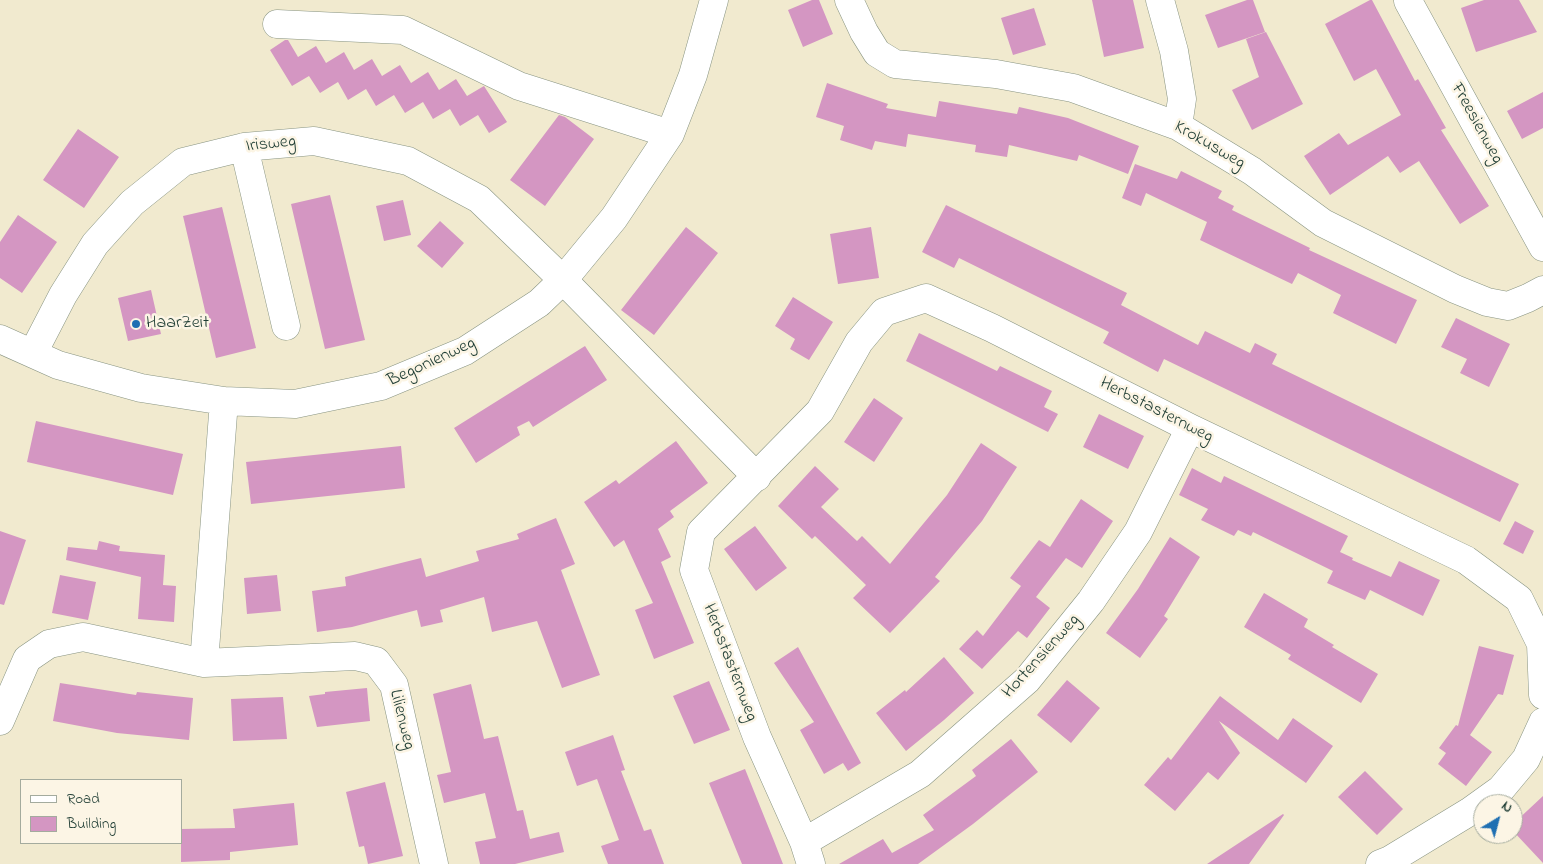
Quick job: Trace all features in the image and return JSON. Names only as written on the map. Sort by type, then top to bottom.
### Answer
[{"type":"street","name":"Begonienweg","points":[[0,339],[58,365],[140,388],[224,401],[295,404],[381,386],[466,351],[539,303],[563,280],[614,218],[670,134],[693,75],[714,0]]},
{"type":"street","name":"Krokusweg","points":[[849,0],[864,32],[877,53],[895,64],[996,74],[1073,88],[1178,126],[1252,171],[1322,223],[1487,302],[1508,306],[1543,290]]},
{"type":"street","points":[[1160,0],[1174,51],[1182,98],[1178,126]]},
{"type":"street","name":"Freesienweg","points":[[1408,0],[1543,247]]},
{"type":"street","points":[[277,24],[403,30],[519,86],[670,134]]},
{"type":"street","name":"Irisweg","points":[[33,353],[63,295],[95,244],[132,203],[183,162],[244,147],[314,141],[408,161],[479,199],[563,280]]},
{"type":"street","points":[[244,147],[286,326]]},
{"type":"street","points":[[563,280],[757,477]]},
{"type":"street","name":"Herbstasternweg","points":[[807,853],[757,737],[694,570],[702,532],[820,411],[859,342],[884,312],[926,298],[992,328],[1190,428],[1466,560],[1519,599],[1541,644],[1543,695]]},
{"type":"street","points":[[204,663],[224,401]]},
{"type":"street","name":"Hortensienweg","points":[[807,853],[920,774],[1027,680],[1091,601],[1138,532],[1190,428]]},
{"type":"street","name":"Lilienweg","points":[[0,721],[27,659],[49,644],[83,637],[204,663],[355,656],[376,661],[394,685],[434,864]]},
{"type":"street","points":[[1380,864],[1390,860],[1469,812],[1500,789],[1526,759],[1543,722]]},
{"type":"building","points":[[812,0],[819,0],[833,34],[803,47],[788,10]]},
{"type":"building","points":[[1092,0],[1133,0],[1144,48],[1104,57]]},
{"type":"building","points":[[1247,0],[1253,0],[1265,32],[1218,48],[1205,15]]},
{"type":"building","points":[[1372,0],[1415,81],[1418,79],[1446,128],[1441,130],[1489,206],[1460,224],[1419,161],[1400,173],[1388,156],[1330,195],[1304,156],[1339,133],[1348,145],[1401,115],[1376,69],[1354,81],[1325,24]]},
{"type":"building","points":[[1484,0],[1519,0],[1537,32],[1476,52],[1461,8]]},
{"type":"building","points":[[1034,8],[1046,45],[1013,55],[1001,18]]},
{"type":"building","points":[[1266,32],[1303,104],[1252,130],[1232,90],[1259,77],[1246,39]]},
{"type":"building","points":[[288,40],[298,57],[316,46],[326,63],[344,52],[354,70],[372,59],[382,76],[400,65],[411,83],[428,72],[439,90],[456,79],[467,96],[484,86],[507,122],[489,133],[478,115],[460,126],[450,109],[433,119],[423,102],[405,113],[394,95],[376,106],[366,89],[348,100],[338,82],[320,93],[309,76],[292,86],[270,50]]},
{"type":"building","points":[[827,83],[888,104],[886,108],[936,117],[939,101],[1017,114],[1019,107],[1068,118],[1139,146],[1128,174],[1079,155],[1077,161],[1009,145],[1007,157],[975,152],[976,145],[908,134],[906,147],[875,141],[872,150],[840,140],[844,126],[816,117]]},
{"type":"building","points":[[1543,92],[1543,128],[1522,139],[1507,111]]},
{"type":"building","points":[[559,115],[565,117],[594,139],[545,206],[510,180]]},
{"type":"building","points":[[78,129],[119,157],[84,208],[43,180]]},
{"type":"building","points":[[1135,164],[1177,179],[1181,171],[1222,191],[1218,198],[1234,206],[1232,210],[1310,248],[1309,250],[1417,300],[1396,344],[1333,313],[1341,295],[1298,273],[1292,284],[1200,240],[1207,222],[1146,193],[1141,206],[1122,198]]},
{"type":"building","points":[[330,195],[365,340],[325,349],[291,204]]},
{"type":"building","points":[[403,200],[411,235],[384,241],[376,206]]},
{"type":"building","points":[[946,205],[1127,293],[1121,305],[1198,345],[1205,331],[1250,353],[1255,343],[1277,354],[1272,364],[1519,484],[1500,522],[1164,359],[1158,372],[1103,343],[1109,332],[959,258],[954,268],[922,252]]},
{"type":"building","points":[[222,207],[256,348],[216,358],[183,216]]},
{"type":"building","points":[[18,215],[57,242],[22,293],[0,278],[0,242]]},
{"type":"building","points":[[440,221],[464,243],[442,268],[417,246]]},
{"type":"building","points":[[686,227],[718,253],[654,335],[621,310]]},
{"type":"building","points":[[871,227],[879,278],[838,284],[830,234]]},
{"type":"building","points":[[151,290],[161,334],[128,341],[118,298]]},
{"type":"building","points":[[793,297],[833,322],[809,360],[790,349],[795,339],[775,326]]},
{"type":"building","points":[[1456,318],[1510,344],[1489,387],[1460,373],[1467,359],[1441,347]]},
{"type":"building","points":[[919,333],[997,371],[1000,366],[1052,391],[1044,407],[1058,414],[1048,432],[906,361]]},
{"type":"building","points":[[585,346],[607,380],[533,427],[529,421],[517,427],[520,435],[476,463],[454,428]]},
{"type":"building","points":[[874,398],[903,418],[874,462],[844,442]]},
{"type":"building","points":[[1099,414],[1144,436],[1128,469],[1083,447]]},
{"type":"building","points":[[36,421],[183,454],[173,495],[27,462]]},
{"type":"building","points":[[676,441],[708,483],[670,511],[674,517],[658,529],[671,557],[661,562],[694,643],[654,659],[635,610],[653,603],[624,540],[614,547],[584,502],[616,480],[619,484]]},
{"type":"building","points":[[981,443],[1017,467],[982,521],[935,577],[940,581],[890,633],[853,598],[866,585],[815,536],[812,539],[778,506],[815,466],[839,489],[821,507],[857,541],[862,536],[890,564],[947,495]]},
{"type":"building","points":[[401,446],[405,488],[251,504],[246,462]]},
{"type":"building","points":[[1192,468],[1221,483],[1224,476],[1348,536],[1340,552],[1353,558],[1352,560],[1391,577],[1399,561],[1440,580],[1423,616],[1370,590],[1365,600],[1327,583],[1333,571],[1253,532],[1251,536],[1238,530],[1234,536],[1201,520],[1208,509],[1179,495]]},
{"type":"building","points":[[1081,499],[1113,521],[1082,568],[1066,558],[1036,597],[1050,608],[1027,638],[1018,631],[982,669],[959,649],[977,630],[983,636],[1021,586],[1010,578],[1039,540],[1050,547]]},
{"type":"building","points":[[556,518],[575,564],[561,570],[600,675],[562,688],[537,621],[492,632],[484,597],[440,610],[443,622],[421,627],[417,610],[352,627],[317,632],[312,591],[346,586],[345,577],[421,558],[426,577],[479,561],[476,551],[519,539],[517,534]]},
{"type":"building","points":[[1515,521],[1534,531],[1523,554],[1503,544]]},
{"type":"building","points":[[755,526],[787,568],[756,591],[724,549]]},
{"type":"building","points":[[0,531],[26,540],[4,605],[0,604]]},
{"type":"building","points":[[1170,537],[1200,557],[1164,616],[1168,619],[1140,658],[1106,633],[1138,589]]},
{"type":"building","points":[[99,541],[120,546],[119,551],[165,555],[163,585],[176,586],[174,622],[138,619],[141,577],[66,560],[68,547],[97,550]]},
{"type":"building","points":[[60,575],[96,582],[88,620],[52,613]]},
{"type":"building","points":[[277,575],[281,611],[247,614],[244,578]]},
{"type":"building","points":[[1264,593],[1308,619],[1304,627],[1334,645],[1332,647],[1378,674],[1361,703],[1288,659],[1291,655],[1244,627]]},
{"type":"building","points":[[1479,646],[1514,655],[1503,695],[1498,694],[1470,735],[1492,752],[1466,786],[1438,764],[1446,753],[1439,748],[1456,725],[1458,726]]},
{"type":"building","points":[[798,647],[861,763],[848,771],[843,763],[824,774],[800,730],[814,722],[774,663]]},
{"type":"building","points":[[944,657],[974,693],[906,751],[876,713],[905,690],[906,692]]},
{"type":"building","points":[[1067,680],[1100,708],[1071,743],[1037,715]]},
{"type":"building","points":[[709,681],[730,730],[694,744],[673,696]]},
{"type":"building","points":[[60,683],[136,695],[137,692],[193,698],[189,740],[117,733],[53,721]]},
{"type":"building","points":[[471,684],[484,739],[498,736],[517,811],[523,810],[530,839],[559,832],[564,852],[515,864],[480,864],[475,842],[496,838],[485,793],[444,803],[437,775],[451,772],[433,694]]},
{"type":"building","points":[[367,688],[370,721],[317,727],[309,696],[325,694],[325,692]]},
{"type":"building","points":[[1220,696],[1278,740],[1293,718],[1333,746],[1306,783],[1219,721],[1240,753],[1218,780],[1208,772],[1175,811],[1144,785],[1168,757],[1171,760]]},
{"type":"building","points":[[283,697],[287,739],[233,741],[231,699]]},
{"type":"building","points":[[613,735],[625,770],[621,771],[644,831],[651,829],[664,864],[608,864],[601,846],[619,840],[597,779],[577,786],[565,752]]},
{"type":"building","points":[[1011,739],[1038,772],[973,824],[918,864],[839,864],[883,839],[892,853],[934,830],[923,815],[976,776],[972,770]]},
{"type":"building","points":[[745,769],[783,864],[742,864],[709,783]]},
{"type":"building","points":[[1365,771],[1403,809],[1377,835],[1338,797]]},
{"type":"building","points":[[385,782],[403,856],[368,864],[364,846],[359,847],[346,792]]},
{"type":"building","points":[[1543,796],[1543,863],[1523,842],[1523,815]]},
{"type":"building","points":[[294,803],[298,845],[230,852],[230,860],[181,862],[182,829],[235,828],[233,809]]},
{"type":"building","points":[[1283,814],[1249,864],[1207,864]]},
{"type":"place","name":"HaarZeit","points":[[136,324]]}]
